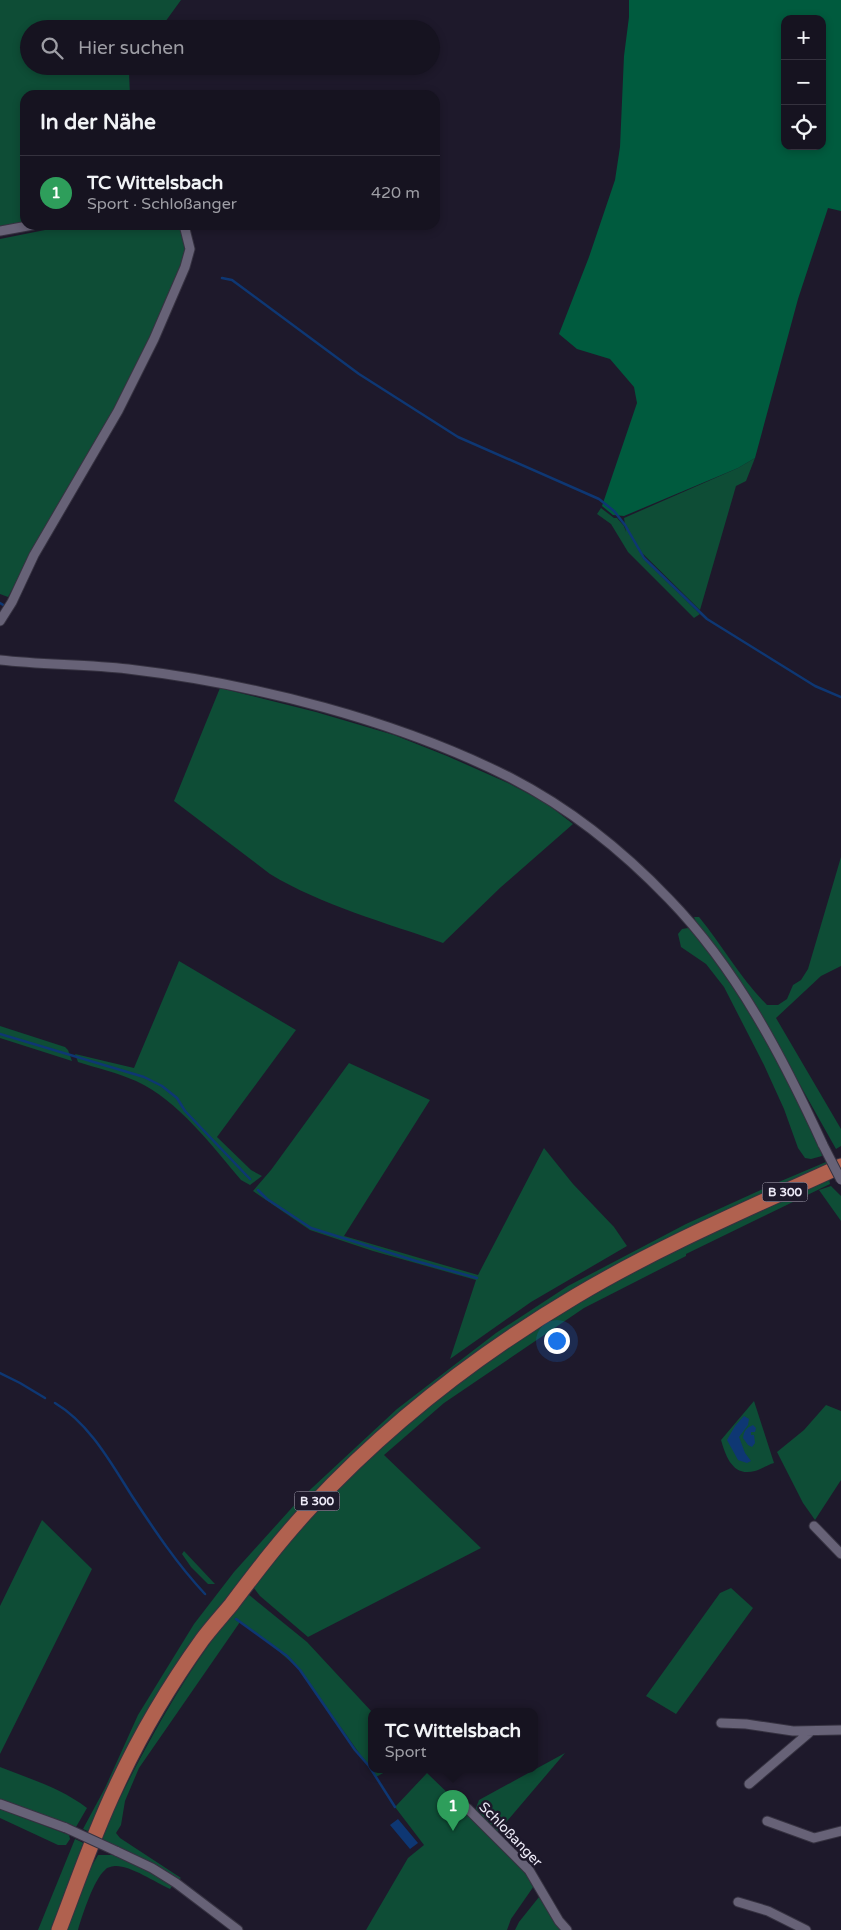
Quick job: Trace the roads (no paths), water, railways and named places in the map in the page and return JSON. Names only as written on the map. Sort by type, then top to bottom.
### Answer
[{"type":"highway","name":"B 300","points":[[59,1930],[115,1789],[134,1750],[178,1677],[202,1641],[255,1573],[310,1508],[346,1472],[402,1419],[436,1392],[540,1318],[613,1274],[841,1166]]},
{"type":"street","points":[[0,232],[20,228]]},
{"type":"street","points":[[0,621],[12,602],[34,555],[118,411],[154,339],[186,267],[190,249],[185,230]]},
{"type":"street","points":[[0,660],[136,671],[248,689],[393,729],[510,778],[547,800],[616,850],[668,898],[720,962],[751,1007],[792,1080],[841,1180]]},
{"type":"street","points":[[814,1526],[841,1554]]},
{"type":"street","points":[[721,1724],[746,1724],[810,1732],[841,1730]]},
{"type":"street","points":[[749,1784],[810,1732]]},
{"type":"street","points":[[0,1804],[66,1828],[152,1868],[176,1883],[238,1930]]},
{"type":"street","name":"Schloßanger","points":[[467,1808],[529,1870],[567,1930]]},
{"type":"street","points":[[767,1821],[814,1838],[841,1831]]},
{"type":"street","points":[[738,1902],[784,1918],[806,1930]]},
{"type":"water","points":[[744,1416],[749,1419],[748,1425],[739,1437],[745,1453],[751,1461],[747,1463],[738,1460],[727,1440],[735,1426]]},
{"type":"water","points":[[753,1425],[756,1428],[755,1432],[751,1432],[751,1435],[754,1435],[755,1443],[752,1447],[743,1438],[746,1430]]},
{"type":"water","points":[[398,1819],[418,1843],[410,1849],[390,1825]]},
{"type":"waterway","points":[[222,278],[232,280],[359,374],[458,437],[599,499],[614,511],[625,525],[644,558],[707,619],[815,686],[841,697]]},
{"type":"waterway","points":[[0,603],[5,606]]},
{"type":"waterway","points":[[0,1034],[144,1077],[162,1086],[177,1098],[185,1111],[250,1179]]},
{"type":"waterway","points":[[258,1190],[267,1199],[311,1228],[477,1278]]},
{"type":"waterway","points":[[0,1373],[45,1398]]},
{"type":"waterway","points":[[55,1403],[79,1422],[99,1445],[167,1547],[205,1594]]},
{"type":"waterway","points":[[236,1619],[287,1656],[300,1670],[355,1750],[368,1765]]},
{"type":"waterway","points":[[373,1773],[395,1807]]},
{"type":"place","name":"TC Wittelsbach","points":[[453,1831]]}]
